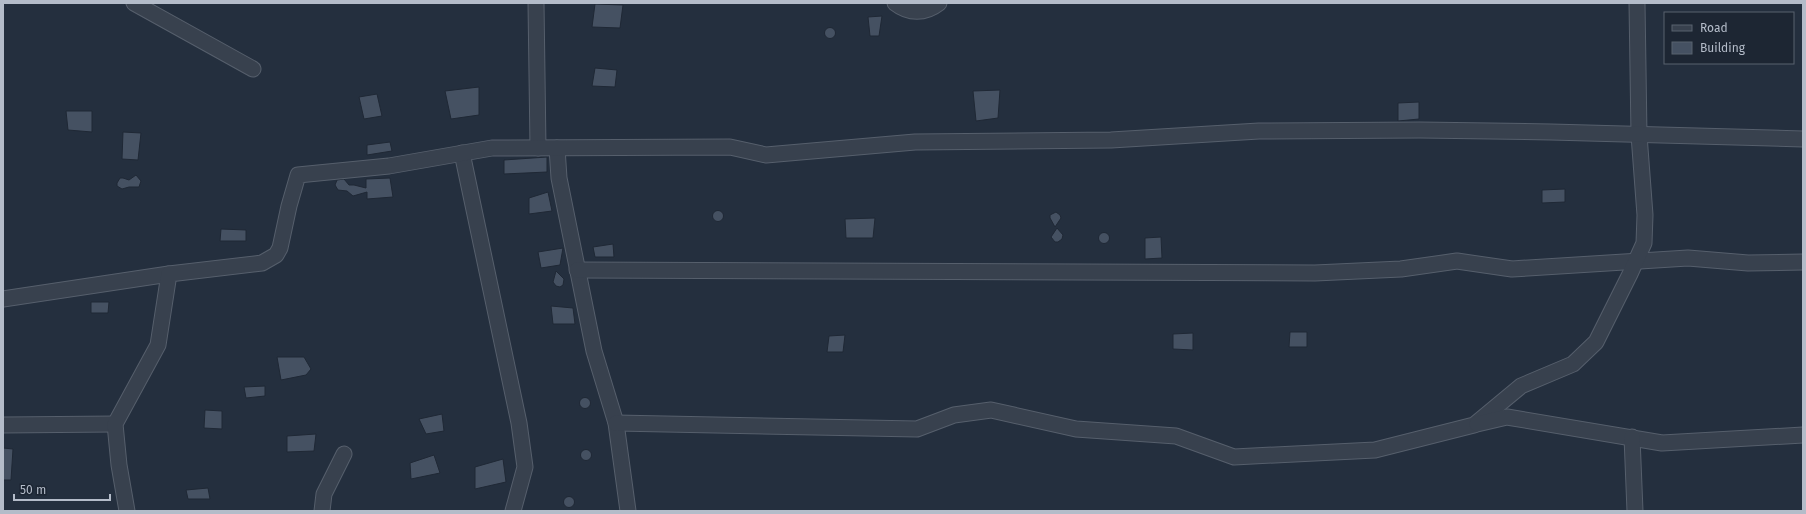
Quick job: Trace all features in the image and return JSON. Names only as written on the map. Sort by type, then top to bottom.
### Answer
[{"type":"street","points":[[134,3],[253,69]]},
{"type":"street","points":[[536,3],[538,148]]},
{"type":"street","points":[[895,3],[904,10],[918,12],[939,3]]},
{"type":"street","points":[[1474,425],[1521,386],[1573,364],[1596,342],[1630,274],[1644,242],[1645,215],[1639,135],[1637,3]]},
{"type":"street","points":[[3,299],[169,274],[262,263],[270,260],[276,255],[280,248],[289,206],[298,175],[389,166],[492,148],[730,147],[766,155],[915,142],[1111,140],[1259,131],[1420,130],[1803,139]]},
{"type":"street","points":[[557,148],[559,178],[594,351],[616,423],[628,511]]},
{"type":"street","points":[[462,153],[520,430],[525,467],[513,511]]},
{"type":"street","points":[[577,270],[1315,273],[1401,269],[1457,261],[1512,269],[1635,260],[1688,258],[1748,263],[1803,262]]},
{"type":"street","points":[[127,511],[118,465],[115,424],[158,345],[169,274]]},
{"type":"street","points":[[616,423],[917,429],[954,415],[990,410],[1076,429],[1176,436],[1234,457],[1375,450],[1507,417],[1662,442],[1803,435]]},
{"type":"street","points":[[3,425],[115,424]]},
{"type":"street","points":[[1632,436],[1635,511]]},
{"type":"street","points":[[322,511],[324,494],[344,454]]},
{"type":"building","points":[[595,4],[623,5],[620,28],[592,27]]},
{"type":"building","points":[[882,16],[879,36],[870,36],[868,17]]},
{"type":"building","points":[[830,27],[834,29],[836,33],[834,37],[830,39],[826,37],[824,33],[826,29]]},
{"type":"building","points":[[595,68],[617,70],[615,87],[592,86]]},
{"type":"building","points":[[479,87],[479,115],[451,119],[445,91]]},
{"type":"building","points":[[1000,90],[998,118],[976,121],[973,91]]},
{"type":"building","points":[[377,94],[382,116],[364,119],[359,97]]},
{"type":"building","points":[[1419,102],[1419,119],[1398,121],[1398,103]]},
{"type":"building","points":[[66,111],[92,111],[92,132],[68,130]]},
{"type":"building","points":[[123,132],[141,133],[138,160],[122,159]]},
{"type":"building","points":[[390,142],[392,151],[367,155],[367,145]]},
{"type":"building","points":[[547,157],[547,172],[504,174],[504,160]]},
{"type":"building","points":[[136,175],[141,181],[139,187],[122,189],[117,186],[120,178],[129,180]]},
{"type":"building","points":[[390,178],[393,197],[367,199],[367,192],[353,196],[347,191],[338,190],[335,185],[337,180],[344,179],[349,185],[366,188],[366,179]]},
{"type":"building","points":[[1565,189],[1565,202],[1542,203],[1542,190]]},
{"type":"building","points":[[548,192],[552,211],[529,214],[529,198]]},
{"type":"building","points":[[718,210],[722,212],[724,216],[722,220],[718,222],[714,220],[712,216],[714,212]]},
{"type":"building","points":[[1056,212],[1061,218],[1055,227],[1050,215]]},
{"type":"building","points":[[875,218],[873,238],[846,238],[845,219]]},
{"type":"building","points":[[1057,228],[1063,235],[1062,239],[1055,242],[1051,237]]},
{"type":"building","points":[[221,229],[246,230],[246,241],[220,241]]},
{"type":"building","points":[[1104,232],[1108,234],[1110,238],[1108,242],[1104,244],[1100,242],[1098,238],[1100,234]]},
{"type":"building","points":[[1161,237],[1162,258],[1145,259],[1145,238]]},
{"type":"building","points":[[613,244],[614,257],[595,257],[593,247]]},
{"type":"building","points":[[563,248],[560,265],[541,268],[538,252]]},
{"type":"building","points":[[556,271],[564,279],[563,285],[560,287],[556,286],[553,282]]},
{"type":"building","points":[[91,302],[109,302],[108,313],[91,313]]},
{"type":"building","points":[[551,306],[573,308],[575,324],[553,324]]},
{"type":"building","points":[[1290,332],[1307,332],[1307,347],[1289,347]]},
{"type":"building","points":[[1193,333],[1193,350],[1173,349],[1173,334]]},
{"type":"building","points":[[845,335],[843,352],[827,352],[829,336]]},
{"type":"building","points":[[277,357],[304,357],[311,369],[306,375],[281,380]]},
{"type":"building","points":[[265,386],[265,396],[246,398],[244,387]]},
{"type":"building","points":[[585,397],[589,399],[591,403],[589,407],[585,409],[581,407],[579,403],[581,399]]},
{"type":"building","points":[[205,410],[222,411],[222,429],[204,428]]},
{"type":"building","points":[[442,414],[444,431],[426,434],[419,419]]},
{"type":"building","points":[[316,434],[314,451],[287,452],[287,436]]},
{"type":"building","points":[[3,448],[13,449],[11,480],[3,480]]},
{"type":"building","points":[[586,449],[590,451],[592,455],[590,459],[586,461],[582,459],[580,455],[582,451]]},
{"type":"building","points":[[434,455],[440,473],[411,479],[410,463]]},
{"type":"building","points":[[503,459],[506,482],[475,489],[475,467]]},
{"type":"building","points":[[208,488],[210,499],[188,499],[186,490]]},
{"type":"building","points":[[569,496],[573,498],[575,502],[573,506],[569,508],[565,506],[563,502],[565,498]]}]
